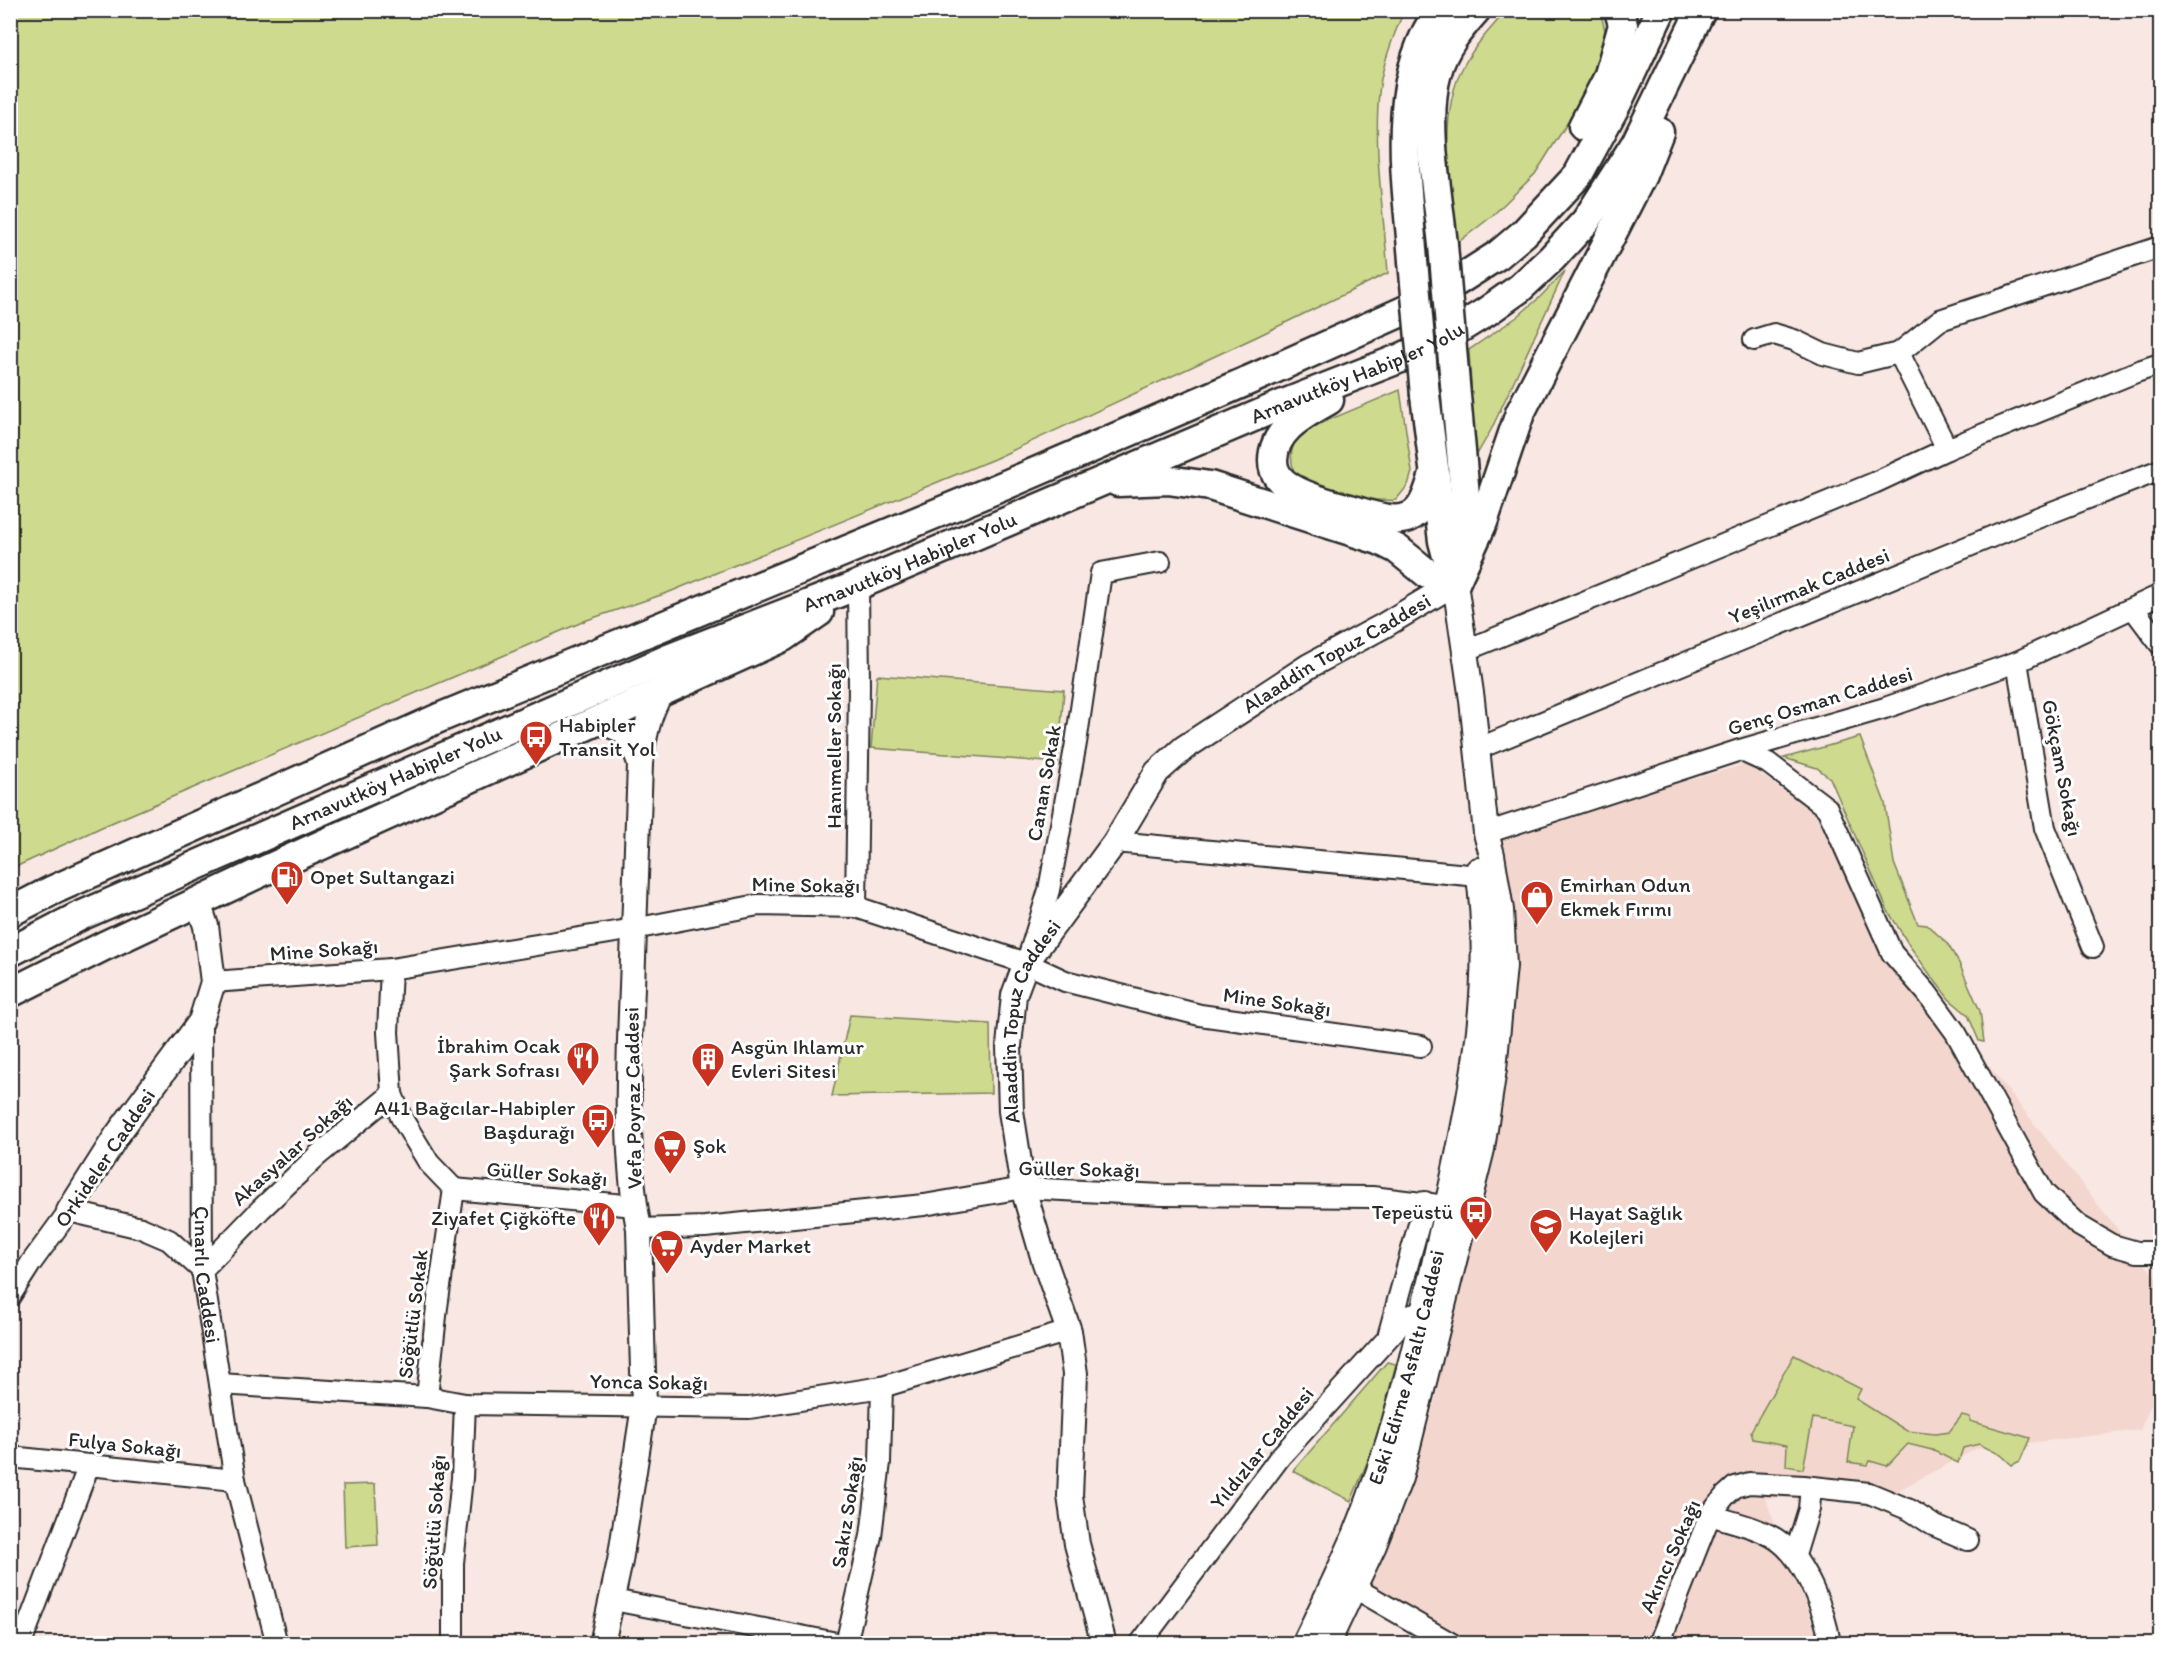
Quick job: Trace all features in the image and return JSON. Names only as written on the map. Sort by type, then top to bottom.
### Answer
[{"type":"highway","points":[[1440,10],[1412,72],[1404,147],[1434,475],[1443,541],[1455,583]]},
{"type":"highway","points":[[1455,583],[1467,518],[1431,110],[1437,71],[1456,33],[1476,10]]},
{"type":"highway","points":[[1524,233],[1564,165],[1608,78],[1623,25],[1619,10]]},
{"type":"highway","name":"Arnavutköy Habipler Yolu","points":[[10,912],[53,890],[439,718],[1003,486],[1426,301],[1498,255],[1524,233],[1578,175],[1618,100],[1661,10]]},
{"type":"highway","points":[[1455,583],[1483,522],[1520,413],[1642,175],[1684,71],[1696,22]]},
{"type":"highway","name":"Arnavutköy Habipler Yolu","points":[[10,952],[78,917],[668,658],[858,585],[1444,338],[1520,288],[1586,221],[1636,143],[1696,22]]},
{"type":"highway","points":[[1401,358],[1366,375],[1304,414],[1282,433],[1273,449],[1274,466],[1279,477],[1289,486],[1304,494],[1333,505],[1394,519],[1408,517],[1418,511],[1424,502],[1434,475]]},
{"type":"highway","points":[[1091,487],[1147,480],[1189,482],[1210,486],[1379,540],[1397,549],[1428,574],[1455,583]]},
{"type":"highway","points":[[10,993],[198,902],[783,637],[858,585]]},
{"type":"highway","points":[[336,839],[401,793],[485,754],[564,704]]},
{"type":"main road","name":"Eski Edirne Asfaltı Caddesi","points":[[1446,1206],[1488,1120],[1504,966],[1501,910],[1486,833],[1455,583]]},
{"type":"main road","name":"Alaaddin Topuz Caddesi","points":[[1104,1644],[1077,1544],[1070,1496],[1075,1374],[1069,1331],[1044,1260],[1023,1188],[1011,1111],[1009,1046],[1014,995],[1026,963],[1115,842],[1157,772],[1185,748],[1309,666],[1455,583]]},
{"type":"main road","name":"Vefa Poyraz Caddesi","points":[[602,1644],[613,1600],[644,1406],[637,1217],[629,1124],[640,764],[646,730],[654,704],[662,691]]},
{"type":"main road","points":[[595,722],[610,724],[624,730],[632,740],[640,764]]},
{"type":"main road","name":"Eski Edirne Asfaltı Caddesi","points":[[1327,1644],[1356,1533],[1432,1315],[1446,1206],[1473,1084],[1483,990],[1485,934],[1476,858],[1486,833]]},
{"type":"main road","name":"Çınarlı Caddesi","points":[[198,902],[206,926],[213,982],[201,1021]]},
{"type":"main road","name":"Orkideler Caddesi","points":[[69,1211],[117,1136],[201,1021]]},
{"type":"main road","name":"Eski Edirne Asfaltı Caddesi","points":[[1304,1644],[1345,1582]]},
{"type":"street","points":[[1754,340],[1774,334],[1794,340],[1823,354],[1858,363],[1899,353],[1940,320],[2160,247]]},
{"type":"street","points":[[1899,353],[1947,449]]},
{"type":"street","points":[[1464,651],[1874,483],[1947,449],[2160,364]]},
{"type":"street","name":"Yeşilırmak Caddesi","points":[[1477,749],[2037,518],[2160,470]]},
{"type":"street","name":"Canan Sokak","points":[[1026,963],[1049,890],[1076,743],[1101,573],[1160,562]]},
{"type":"street","name":"Hanımeller Sokağı","points":[[856,907],[858,585]]},
{"type":"street","name":"Genç Osman Caddesi","points":[[1486,833],[1740,750],[1885,708],[2017,662],[2160,595]]},
{"type":"street","points":[[2133,608],[2160,644]]},
{"type":"street","name":"Gökçam Sokağı","points":[[2017,662],[2044,828],[2092,947]]},
{"type":"street","points":[[1740,750],[1768,763],[1827,808],[1892,953],[1927,993],[1956,1033],[2044,1192],[2078,1225],[2112,1245],[2138,1252],[2160,1252]]},
{"type":"street","points":[[1115,842],[1479,876]]},
{"type":"street","name":"Mine Sokağı","points":[[213,982],[391,969],[634,930],[758,905],[856,907],[1026,963],[1065,981],[1200,1015],[1421,1046]]},
{"type":"street","points":[[391,969],[388,1032],[392,1094],[401,1117],[429,1163],[454,1189]]},
{"type":"street","name":"Çınarlı Caddesi","points":[[201,1021],[202,1270],[235,1480],[277,1644]]},
{"type":"street","name":"Akasyalar Sokağı","points":[[202,1270],[261,1209],[309,1164],[392,1094]]},
{"type":"street","name":"Güller Sokağı","points":[[454,1189],[705,1227],[913,1206],[1023,1188],[1162,1195],[1372,1197],[1446,1206]]},
{"type":"street","name":"Söğütlü Sokak","points":[[427,1397],[454,1189]]},
{"type":"street","points":[[1388,1339],[1446,1206]]},
{"type":"street","points":[[69,1211],[141,1228],[169,1240],[202,1270]]},
{"type":"street","name":"Orkideler Caddesi","points":[[10,1296],[69,1211]]},
{"type":"street","name":"Yıldızlar Caddesi","points":[[1140,1644],[1280,1457],[1408,1316],[1432,1315]]},
{"type":"street","name":"Yonca Sokağı","points":[[220,1384],[427,1397],[465,1404],[749,1408],[882,1387],[1069,1331]]},
{"type":"street","name":"Sakız Sokağı","points":[[844,1644],[871,1536],[880,1462],[882,1387]]},
{"type":"street","name":"Söğütlü Sokağı","points":[[453,1644],[453,1563],[462,1478],[465,1404]]},
{"type":"street","name":"Fulya Sokağı","points":[[10,1457],[235,1480]]},
{"type":"street","points":[[21,1644],[89,1465]]},
{"type":"street","name":"Akıncı Sokağı","points":[[1659,1644],[1710,1515],[1735,1487],[1749,1483],[1810,1487],[1876,1496],[1910,1510],[1933,1525],[1968,1540]]},
{"type":"street","points":[[1795,1555],[1809,1509],[1810,1487]]},
{"type":"street","points":[[1710,1515],[1776,1539],[1795,1555],[1813,1587],[1830,1644]]},
{"type":"street","points":[[1345,1582],[1452,1644]]},
{"type":"street","points":[[613,1600],[844,1644]]},
{"type":"shaded area","points":[[1746,764],[1814,812],[1833,844],[1891,963],[1976,1050],[2160,1283],[2160,1384],[2140,1430],[1976,1449],[1885,1497],[1765,1498],[1820,1643],[1428,1643],[1363,1602],[1414,1477],[1435,1401],[1451,1318],[1512,944],[1501,833]]},
{"type":"green space","points":[[10,11],[1404,11],[1384,66],[1378,107],[1378,154],[1388,273],[994,459],[667,593],[587,620],[104,826],[11,869]]},
{"type":"green space","points":[[1506,11],[1600,11],[1605,30],[1602,49],[1589,83],[1568,122],[1535,174],[1491,217],[1457,243],[1449,177],[1448,129],[1451,105],[1464,65],[1478,44]]},
{"type":"green space","points":[[1565,271],[1491,430],[1475,458],[1469,350],[1517,317]]},
{"type":"green space","points":[[1400,390],[1412,472],[1408,485],[1396,500],[1370,499],[1343,494],[1317,485],[1294,472],[1292,451],[1300,432]]},
{"type":"green space","points":[[877,675],[1064,690],[1058,763],[871,748]]},
{"type":"green space","points":[[1860,737],[1885,803],[1894,863],[1918,924],[1927,925],[1947,943],[1959,963],[1980,1011],[1984,1042],[1979,1041],[1968,1015],[1949,999],[1929,973],[1888,911],[1830,778],[1817,768],[1784,758]]},
{"type":"green space","points":[[850,1015],[990,1024],[991,1093],[832,1096]]},
{"type":"green space","points":[[1794,1355],[1861,1389],[1856,1399],[1907,1431],[1935,1434],[1949,1432],[1962,1415],[1970,1417],[1970,1421],[2030,1438],[2020,1461],[2012,1465],[2001,1455],[1979,1444],[1963,1448],[1958,1463],[1932,1450],[1908,1444],[1887,1466],[1870,1461],[1868,1465],[1848,1462],[1853,1426],[1813,1418],[1803,1469],[1786,1466],[1787,1445],[1753,1439],[1751,1431]]},
{"type":"green space","points":[[1387,1362],[1396,1364],[1376,1441],[1351,1501],[1293,1471]]},
{"type":"green space","points":[[375,1484],[378,1545],[345,1547],[343,1485]]},
{"type":"place","name":"Habipler Transit Yol","points":[[536,766]]},
{"type":"place","name":"Opet Sultangazi","points":[[287,906]]},
{"type":"place","name":"Emirhan Odun Ekmek Fırını","points":[[1537,926]]},
{"type":"place","name":"İbrahim Ocak Şark Sofrası","points":[[583,1087]]},
{"type":"place","name":"Asgün Ihlamur Evleri Sitesi","points":[[708,1088]]},
{"type":"place","name":"A41 Bağcılar-Habipler Başdurağı","points":[[598,1149]]},
{"type":"place","name":"Şok","points":[[670,1175]]},
{"type":"place","name":"Tepeüstü","points":[[1476,1241]]},
{"type":"place","name":"Ziyafet Çiğköfte","points":[[599,1247]]},
{"type":"place","name":"Hayat Sağlık Kolejleri","points":[[1546,1254]]},
{"type":"place","name":"Ayder Market","points":[[667,1275]]}]
